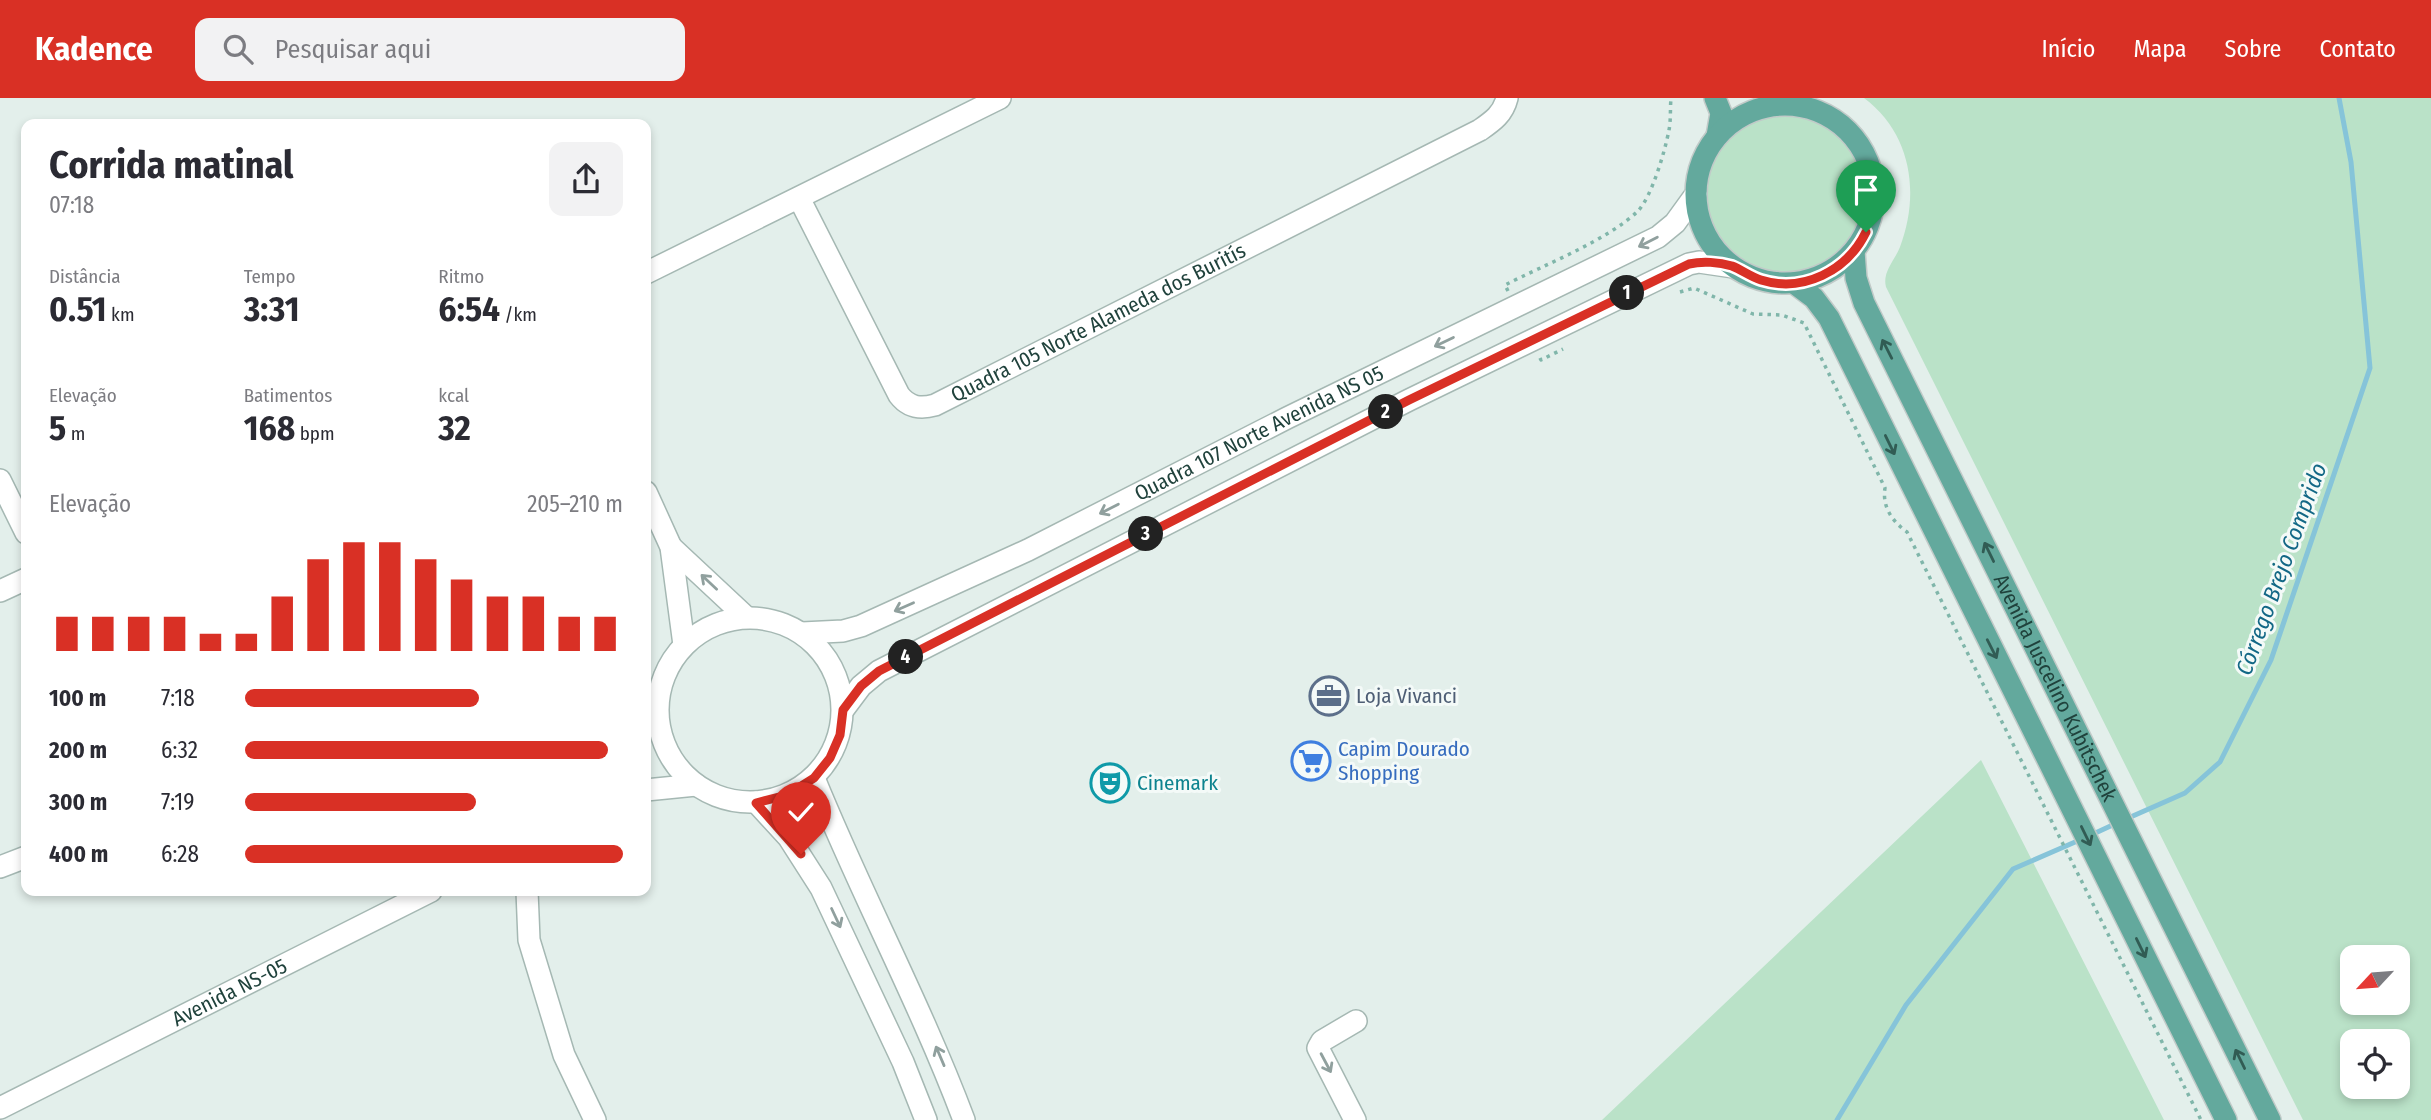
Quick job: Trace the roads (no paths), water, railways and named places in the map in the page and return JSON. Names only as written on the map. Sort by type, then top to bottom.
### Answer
[{"type":"main road","points":[[1715,98],[1721,113],[1717,136]]},
{"type":"main road","points":[[1776,101],[1805,107],[1832,118],[1851,134],[1867,159],[1874,185],[1872,212],[1866,232],[1854,251],[1839,266],[1825,274],[1794,283],[1762,281],[1733,267],[1717,252],[1705,234],[1699,219],[1696,194],[1702,161],[1717,136],[1727,125],[1748,112],[1776,101]]},
{"type":"main road","name":"Avenida Juscelino Kubitschek","points":[[1854,251],[1856,278],[1864,303],[2270,1120]]},
{"type":"main road","name":"Avenida Juscelino Kubitschek","points":[[1794,283],[1814,298],[1829,318],[2226,1120]]},
{"type":"street","points":[[651,271],[1000,98]]},
{"type":"street","name":"Quadra 105 Norte Alameda dos Buritís","points":[[799,198],[900,395],[908,404],[924,408],[935,405],[1495,120],[1507,98]]},
{"type":"street","name":"Quadra 107 Norte Avenida NS 05","points":[[802,633],[844,631],[861,626],[1028,550],[1287,418],[1658,237],[1675,223],[1696,194]]},
{"type":"street","name":"Quadra 107 Norte Avenida NS 05","points":[[843,710],[861,686],[879,671],[1531,340],[1689,264],[1707,262],[1733,267]]},
{"type":"street","points":[[0,480],[21,523]]},
{"type":"street","points":[[651,503],[671,547],[684,645]]},
{"type":"street","points":[[671,547],[746,617]]},
{"type":"street","points":[[0,591],[21,581]]},
{"type":"street","points":[[746,617],[775,620],[802,633],[832,666],[843,710],[840,735],[830,758],[814,778],[787,795],[756,803],[725,799],[696,785],[674,762],[652,709],[666,671],[684,645],[712,625],[746,617]]},
{"type":"street","points":[[814,778],[846,857],[939,1054],[964,1120]]},
{"type":"street","points":[[651,790],[696,785]]},
{"type":"street","points":[[756,803],[789,838],[821,888],[904,1062],[926,1120]]},
{"type":"street","points":[[0,867],[21,859]]},
{"type":"street","name":"Avenida NS-05","points":[[0,1108],[421,896]]},
{"type":"street","points":[[527,896],[529,940],[565,1055],[595,1120]]},
{"type":"street","points":[[1355,1120],[1318,1048],[1322,1041],[1356,1021]]},
{"type":"street","name":"Avenida NS-05","points":[[0,1098],[27,1094]]},
{"type":"waterway","name":"Córrego Brejo Comprido","points":[[2126,819],[2185,793],[2220,762],[2271,660],[2370,368],[2351,162],[2339,98]]},
{"type":"waterway","name":"Córrego Brejo Comprido","points":[[2091,835],[2117,823]]},
{"type":"waterway","name":"Córrego Brejo Comprido","points":[[1837,1120],[1906,1005],[2013,869],[2082,839]]},
{"type":"place","name":"Loja Vivanci","points":[[1329,696]]},
{"type":"place","name":"Capim Dourado Shopping","points":[[1311,761]]},
{"type":"place","name":"Cinemark","points":[[1110,783]]}]
